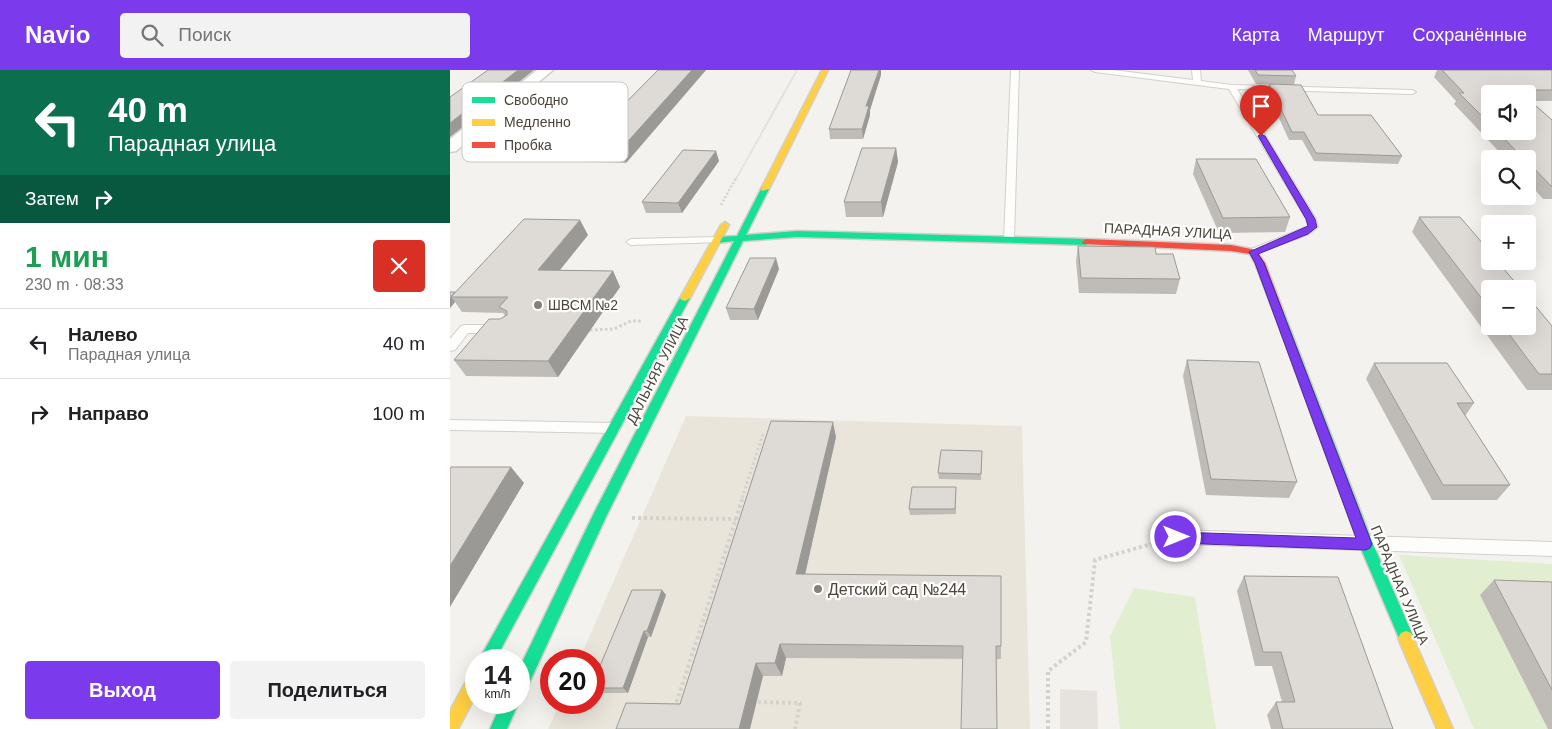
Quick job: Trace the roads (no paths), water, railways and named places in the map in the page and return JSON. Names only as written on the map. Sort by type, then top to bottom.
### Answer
[{"type":"main road","name":"ДАЛЬНЯЯ УЛИЦА","points":[[530,663],[599,517],[825,70]]},
{"type":"main road","name":"ДАЛЬНЯЯ УЛИЦА","points":[[493,649],[731,215]]},
{"type":"main road","name":"ПАРАДНАЯ УЛИЦА","points":[[717,240],[739,240],[797,234],[1212,247],[1253,252],[1260,263],[1366,544],[1445,729]]},
{"type":"main road","points":[[450,728],[465,700]]},
{"type":"main road","points":[[498,729],[505,714]]},
{"type":"street","points":[[531,82],[546,70]]},
{"type":"street","points":[[450,147],[462,137]]},
{"type":"lane","points":[[1009,240],[1015,70]]},
{"type":"lane","points":[[1095,70],[1232,87],[1412,92]]},
{"type":"lane","points":[[1196,70],[1197,83]]},
{"type":"lane","points":[[1232,87],[1313,227],[1305,232],[1253,252]]},
{"type":"lane","points":[[631,242],[717,240]]},
{"type":"lane","points":[[450,347],[465,329],[510,329]]},
{"type":"lane","points":[[450,425],[613,428]]},
{"type":"lane","points":[[1176,537],[1552,548]]},
{"type":"place","name":"ШВСМ №2","points":[[538,305]]},
{"type":"place","name":"Детский сад №244","points":[[818,589]]}]
